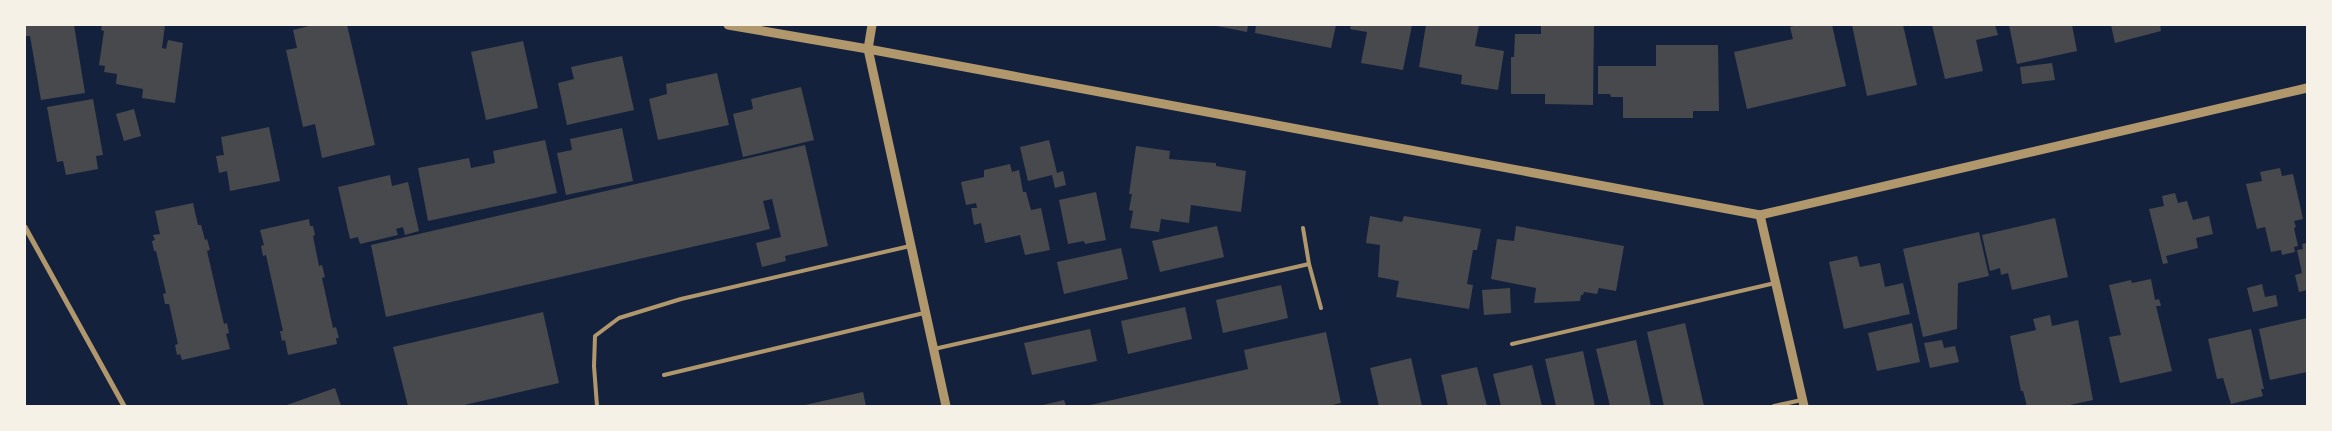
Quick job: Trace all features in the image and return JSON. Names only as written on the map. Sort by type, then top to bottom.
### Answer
[{"type":"street","points":[[728,25],[868,49],[1760,215],[2307,88]]},
{"type":"street","points":[[872,25],[868,49],[946,406]]},
{"type":"street","points":[[1760,215],[1803,403]]},
{"type":"street","points":[[25,227],[124,406]]},
{"type":"lane","points":[[1304,228],[1309,264],[1321,308]]},
{"type":"lane","points":[[597,406],[594,366],[595,336],[619,318],[681,298],[911,245]]},
{"type":"lane","points":[[934,349],[1309,264]]},
{"type":"lane","points":[[1512,344],[1775,283]]},
{"type":"lane","points":[[664,375],[926,313]]},
{"type":"lane","points":[[1774,406],[1803,403]]},
{"type":"building","points":[[25,25],[74,25],[85,93],[41,100],[30,36],[25,36]]},
{"type":"building","points":[[102,25],[165,25],[162,48],[166,49],[168,40],[183,43],[175,103],[142,98],[143,89],[116,84],[117,74],[104,72],[105,66],[99,65],[104,31],[101,30]]},
{"type":"building","points":[[313,25],[347,25],[375,145],[322,158],[315,124],[303,127],[286,50],[297,48],[293,30]]},
{"type":"building","points":[[1212,25],[1248,25],[1247,32]]},
{"type":"building","points":[[1256,25],[1336,25],[1331,48],[1255,33]]},
{"type":"building","points":[[1351,25],[1412,25],[1403,70],[1361,63],[1367,32],[1350,29]]},
{"type":"building","points":[[1426,25],[1479,25],[1475,46],[1504,51],[1498,90],[1461,84],[1462,75],[1419,67]]},
{"type":"building","points":[[1541,25],[1594,25],[1593,105],[1545,104],[1545,94],[1511,94],[1511,57],[1514,57],[1515,34],[1541,34]]},
{"type":"building","points":[[1797,25],[1832,25],[1846,86],[1747,109],[1734,52],[1793,39],[1790,27]]},
{"type":"building","points":[[1852,25],[1903,25],[1917,85],[1867,96]]},
{"type":"building","points":[[1932,25],[1995,25],[1998,35],[1976,40],[1983,71],[1945,79]]},
{"type":"building","points":[[2009,25],[2072,25],[2077,51],[2017,64]]},
{"type":"building","points":[[2111,25],[2160,25],[2161,31],[2115,43]]},
{"type":"building","points":[[523,41],[538,108],[486,120],[471,52]]},
{"type":"building","points":[[1656,45],[1718,45],[1719,111],[1693,111],[1693,118],[1623,118],[1623,97],[1598,94],[1598,66],[1656,66]]},
{"type":"building","points":[[622,56],[634,110],[567,125],[558,83],[574,79],[571,67]]},
{"type":"building","points":[[2052,63],[2055,80],[2022,84],[2020,67]]},
{"type":"building","points":[[717,73],[729,125],[658,140],[649,99],[667,94],[666,84]]},
{"type":"building","points":[[801,87],[814,140],[743,157],[733,114],[753,109],[751,99]]},
{"type":"building","points":[[93,99],[103,155],[96,156],[98,169],[66,175],[63,161],[57,162],[47,107]]},
{"type":"building","points":[[134,109],[141,136],[124,141],[116,114]]},
{"type":"building","points":[[269,127],[280,181],[230,191],[227,171],[219,173],[216,156],[224,155],[221,137]]},
{"type":"building","points":[[622,128],[633,181],[566,195],[557,153],[572,150],[570,139]]},
{"type":"building","points":[[545,140],[557,193],[428,221],[418,168],[469,158],[471,168],[495,163],[493,151]]},
{"type":"building","points":[[1049,140],[1057,173],[1063,171],[1066,185],[1055,188],[1052,175],[1028,181],[1020,147]]},
{"type":"building","points":[[805,145],[828,246],[785,256],[786,261],[762,267],[756,243],[781,237],[772,199],[763,201],[770,229],[386,317],[371,245]]},
{"type":"building","points":[[1136,146],[1170,151],[1169,159],[1216,163],[1216,166],[1246,171],[1241,212],[1191,205],[1189,223],[1161,219],[1159,232],[1130,228],[1133,211],[1129,210],[1132,194],[1129,194]]},
{"type":"building","points":[[1010,164],[1012,172],[1019,170],[1023,192],[1026,192],[1031,210],[1041,208],[1050,250],[1025,255],[1020,235],[985,243],[981,223],[974,225],[971,208],[977,208],[976,203],[966,205],[961,182],[984,177],[984,170]]},
{"type":"building","points":[[2280,168],[2282,176],[2293,174],[2303,219],[2294,221],[2298,246],[2294,247],[2295,252],[2282,255],[2281,250],[2271,252],[2265,227],[2257,229],[2246,184],[2262,181],[2260,172]]},
{"type":"building","points":[[390,175],[392,186],[408,182],[419,231],[405,235],[403,227],[396,229],[398,235],[360,244],[358,237],[350,239],[338,187]]},
{"type":"building","points":[[1096,192],[1106,240],[1085,244],[1084,241],[1068,244],[1059,200]]},
{"type":"building","points":[[2175,193],[2178,203],[2187,201],[2193,220],[2209,216],[2213,234],[2196,238],[2198,248],[2166,256],[2168,263],[2163,264],[2149,209],[2164,206],[2162,196]]},
{"type":"building","points":[[193,203],[198,225],[201,225],[210,250],[207,251],[224,324],[227,323],[229,333],[226,334],[230,349],[182,360],[180,354],[177,355],[175,345],[178,344],[169,304],[165,304],[163,294],[166,293],[152,241],[155,240],[153,235],[160,234],[155,211]]},
{"type":"building","points":[[1370,216],[1402,222],[1404,216],[1481,229],[1477,250],[1473,250],[1467,284],[1473,285],[1469,309],[1396,297],[1399,281],[1378,277],[1380,245],[1366,243]]},
{"type":"building","points":[[2055,218],[2068,277],[2012,290],[2008,273],[2001,275],[2000,268],[1990,271],[1982,235]]},
{"type":"building","points":[[309,219],[310,226],[313,226],[315,235],[313,236],[319,266],[322,265],[325,277],[322,278],[333,328],[336,327],[339,338],[336,338],[337,344],[288,355],[285,340],[282,341],[280,331],[283,331],[266,255],[263,256],[261,246],[264,245],[260,230]]},
{"type":"building","points":[[1217,226],[1224,257],[1160,272],[1152,241]]},
{"type":"building","points":[[1516,226],[1624,246],[1616,291],[1599,288],[1597,294],[1584,292],[1581,295],[1580,301],[1534,303],[1536,288],[1491,279],[1497,239],[1514,241]]},
{"type":"building","points":[[1979,232],[1989,276],[1958,283],[1957,329],[1923,337],[1903,249]]},
{"type":"building","points":[[2307,243],[2307,290],[2299,292],[2295,275],[2302,273],[2297,250],[2303,249],[2302,244]]},
{"type":"building","points":[[1121,248],[1128,279],[1064,294],[1057,262]]},
{"type":"building","points":[[1857,256],[1860,267],[1880,263],[1885,287],[1903,283],[1910,314],[1844,329],[1829,262]]},
{"type":"building","points":[[2151,279],[2155,300],[2159,299],[2161,306],[2156,306],[2172,371],[2120,383],[2109,337],[2121,335],[2109,285],[2131,280],[2132,283]]},
{"type":"building","points":[[2262,284],[2265,297],[2276,295],[2278,306],[2253,312],[2247,288]]},
{"type":"building","points":[[1281,285],[1288,318],[1223,333],[1216,300]]},
{"type":"building","points":[[1510,288],[1511,313],[1484,315],[1482,290]]},
{"type":"building","points":[[1185,307],[1192,339],[1128,354],[1121,321]]},
{"type":"building","points":[[543,312],[559,383],[460,406],[408,406],[393,347]]},
{"type":"building","points":[[2050,315],[2052,326],[2078,320],[2093,400],[2065,406],[2027,406],[2023,391],[2021,391],[2010,336],[2036,330],[2033,319]]},
{"type":"building","points":[[2307,318],[2307,372],[2270,380],[2259,329]]},
{"type":"building","points":[[1685,323],[1704,406],[1664,406],[1647,332]]},
{"type":"building","points":[[1912,323],[1920,362],[1877,371],[1868,333]]},
{"type":"building","points":[[1090,329],[1097,361],[1032,375],[1024,343]]},
{"type":"building","points":[[2251,329],[2264,389],[2261,389],[2263,396],[2231,404],[2223,378],[2217,379],[2208,339]]},
{"type":"building","points":[[1326,332],[1341,403],[1328,406],[1086,406],[1248,369],[1244,350]]},
{"type":"building","points":[[1636,340],[1651,406],[1610,406],[1596,349]]},
{"type":"building","points":[[1942,340],[1944,348],[1955,346],[1959,362],[1930,368],[1924,343]]},
{"type":"building","points":[[1583,351],[1595,406],[1556,406],[1545,359]]},
{"type":"building","points":[[1411,358],[1422,406],[1379,406],[1370,368]]},
{"type":"building","points":[[1532,365],[1542,406],[1501,406],[1493,374]]},
{"type":"building","points":[[1477,367],[1487,406],[1448,406],[1441,375]]},
{"type":"building","points":[[335,388],[341,406],[284,406]]},
{"type":"building","points":[[863,392],[866,406],[805,406],[805,405]]},
{"type":"building","points":[[1064,400],[1066,406],[1043,406],[1043,405]]}]
